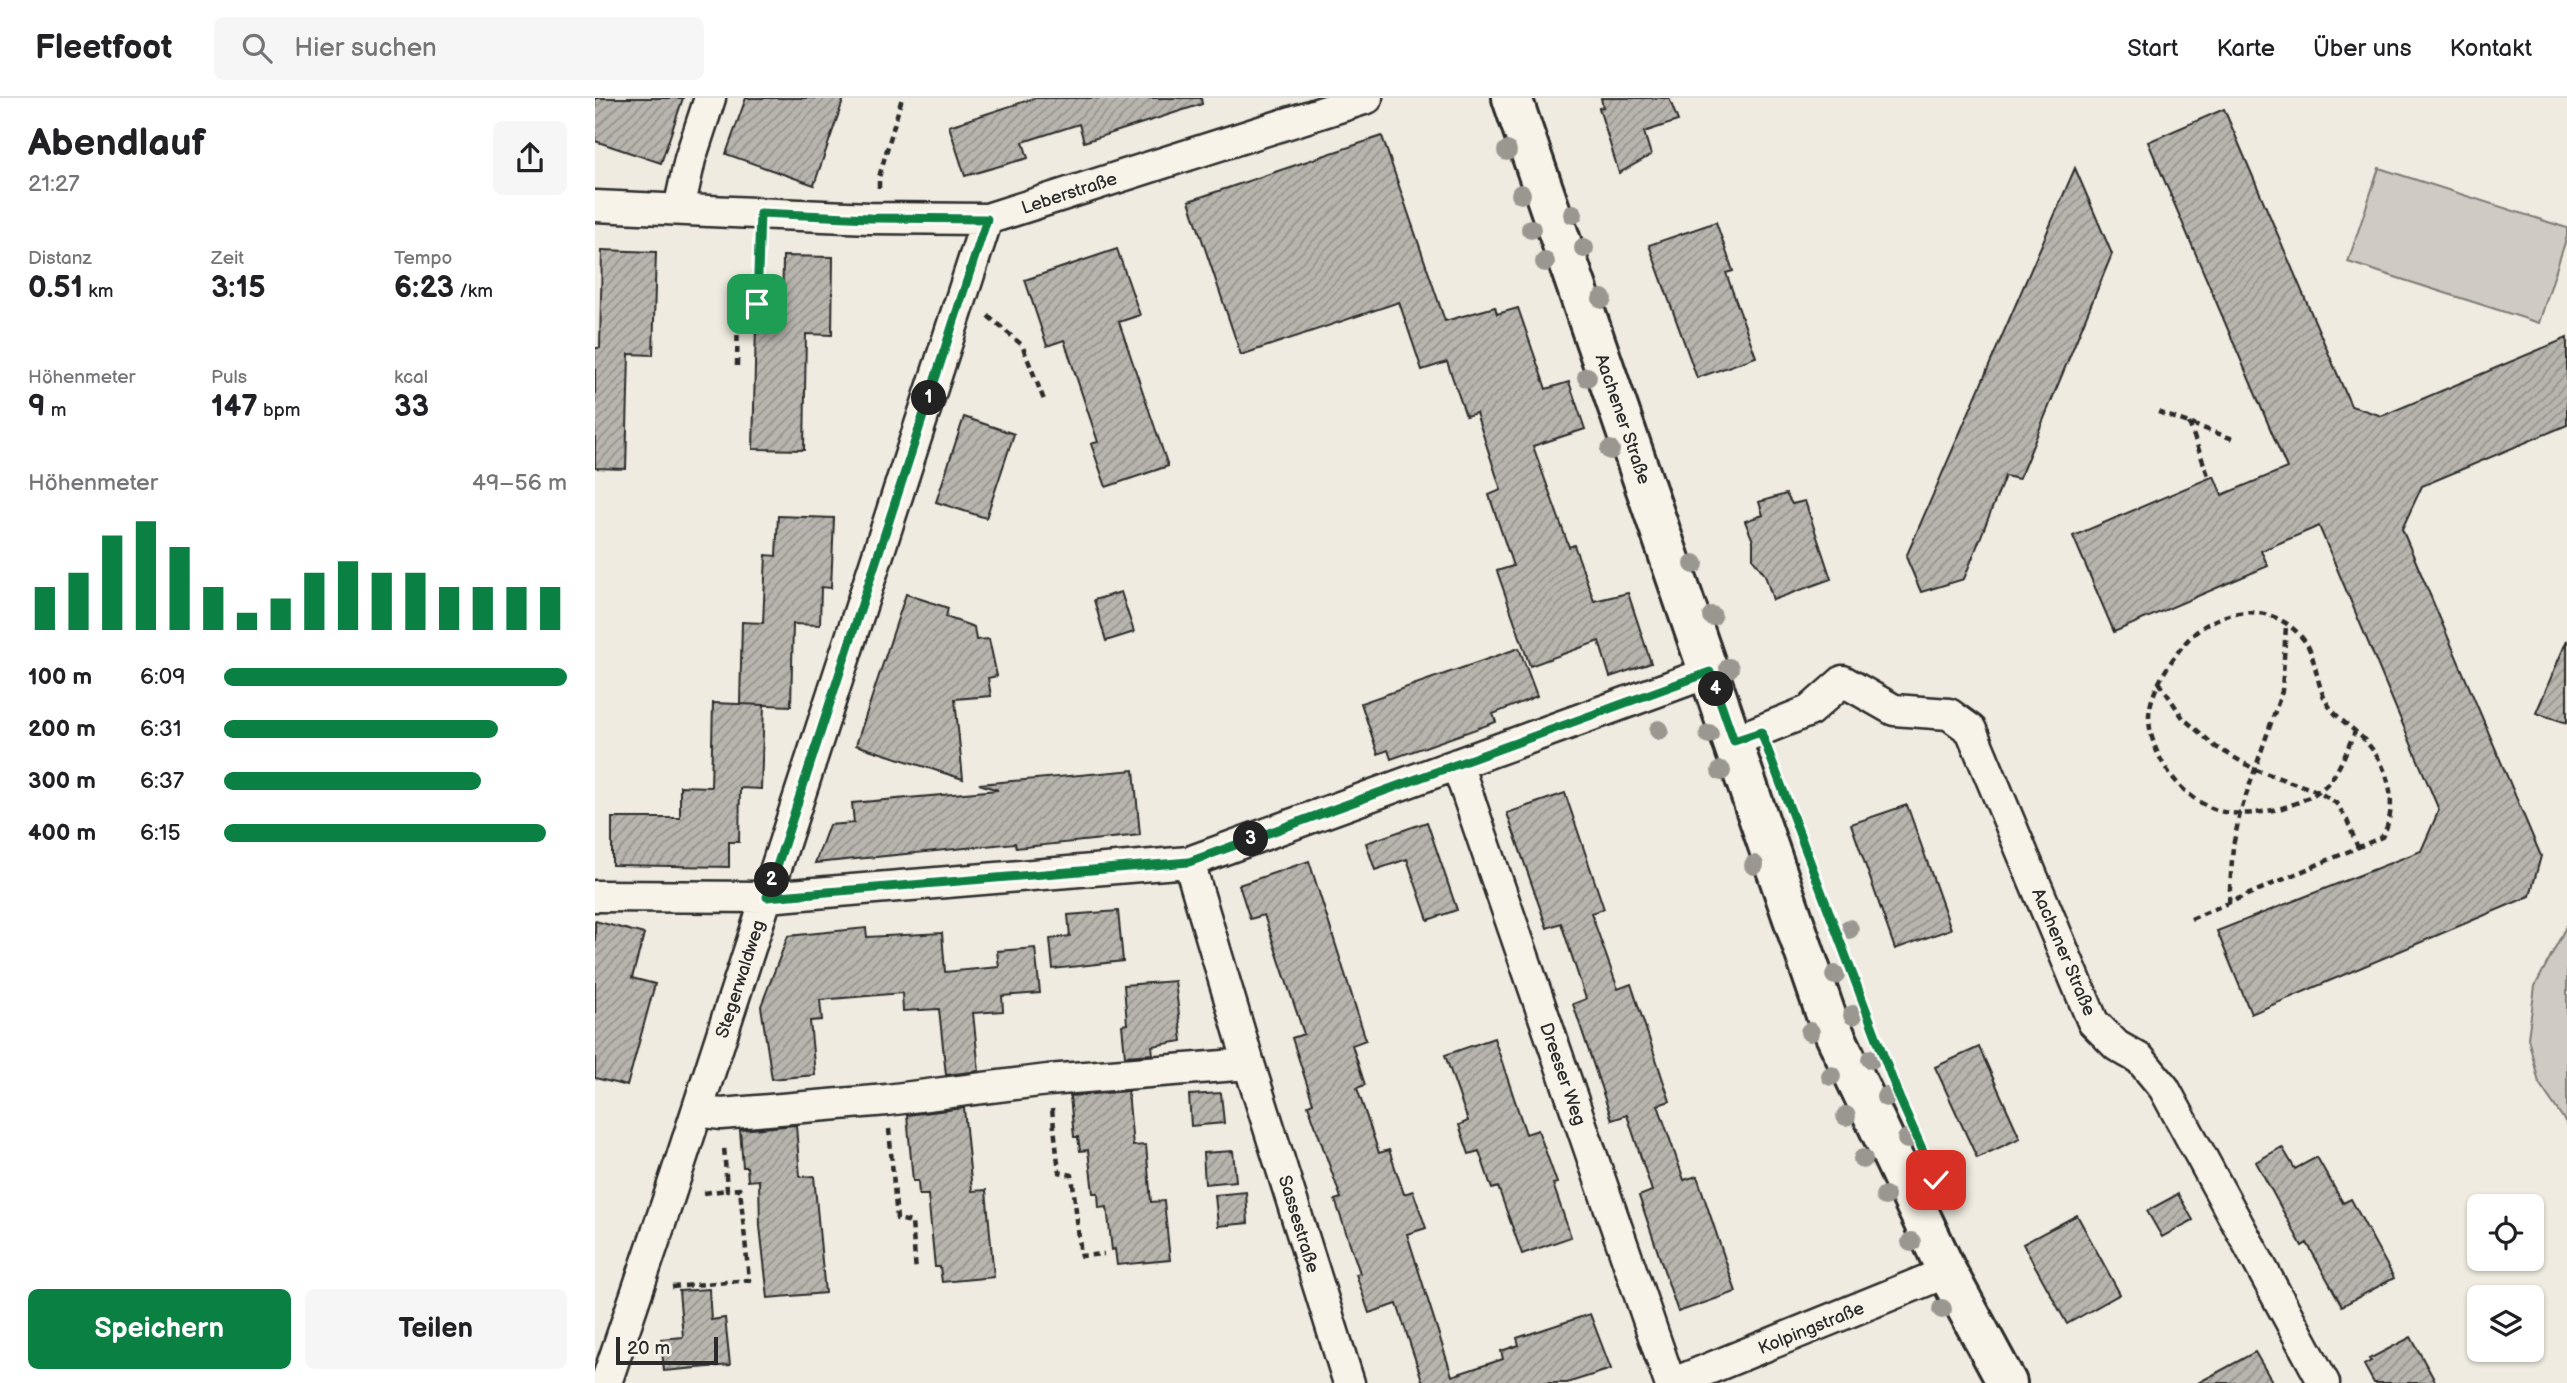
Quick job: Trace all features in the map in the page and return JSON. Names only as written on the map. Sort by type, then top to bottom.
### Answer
[{"type":"main road","name":"Aachener Straße","points":[[1512,98],[1827,1018],[1947,1272],[2007,1383]]},
{"type":"street","points":[[679,209],[690,159],[710,98]]},
{"type":"street","name":"Leberstraße","points":[[595,206],[877,218],[987,219],[1367,98]]},
{"type":"street","name":"Stegerwaldweg","points":[[606,1383],[638,1290],[709,1113],[767,897],[987,219]]},
{"type":"street","points":[[595,896],[767,897],[1189,862],[1710,672]]},
{"type":"street","name":"Aachener Straße","points":[[1734,741],[1809,711],[1843,681],[1894,710],[1949,714],[1971,730],[2093,1022],[2117,1046],[2140,1059],[2164,1088],[2324,1383]]},
{"type":"street","name":"Dreeser Weg","points":[[1457,764],[1672,1383]]},
{"type":"street","name":"Sassestraße","points":[[1189,862],[1349,1383]]},
{"type":"street","points":[[709,1113],[887,1100],[1048,1080],[1249,1064]]},
{"type":"street","name":"Kolpingstraße","points":[[1672,1383],[1947,1272]]},
{"type":"path","points":[[877,218],[879,177],[902,98]]},
{"type":"path","points":[[737,366],[739,305],[757,304],[760,213]]},
{"type":"path","points":[[963,295],[1023,345],[1044,400]]},
{"type":"path","points":[[2158,412],[2236,440]]},
{"type":"path","points":[[2188,423],[2209,478]]},
{"type":"path","points":[[2191,919],[2382,837],[2392,814],[2384,771],[2369,745],[2329,706],[2318,685],[2308,646],[2296,631],[2267,615],[2248,611],[2222,615],[2193,632],[2159,681],[2148,716],[2152,744],[2175,781],[2202,803],[2228,813],[2260,813],[2300,803],[2329,783],[2355,732]]},
{"type":"path","points":[[2229,903],[2233,846],[2240,813],[2281,691],[2286,624]]},
{"type":"path","points":[[2159,681],[2183,718],[2216,747],[2256,770],[2317,791],[2336,803],[2347,820],[2358,848]]},
{"type":"path","points":[[1048,1080],[1059,1172],[1072,1175],[1081,1256],[1104,1254]]},
{"type":"path","points":[[887,1100],[897,1219],[912,1222],[916,1272]]},
{"type":"path","points":[[638,1290],[749,1280],[740,1189],[727,1190],[709,1113]]},
{"type":"shaded area","points":[[2379,168],[2567,228],[2567,236],[2539,323],[2348,262]]},
{"type":"shaded area","points":[[2567,925],[2567,1124],[2539,1083],[2528,1038],[2535,986]]},
{"type":"building","points":[[595,98],[683,98],[661,163],[595,141]]},
{"type":"building","points":[[746,98],[844,98],[814,185],[726,154]]},
{"type":"building","points":[[1035,98],[1201,98],[1202,104],[1084,142],[1079,124],[1023,142],[1028,158],[965,176],[949,126]]},
{"type":"building","points":[[1601,98],[1669,98],[1678,121],[1644,132],[1651,155],[1619,173],[1599,108],[1603,107]]},
{"type":"building","points":[[2224,109],[2351,406],[2382,416],[2567,338],[2567,425],[2422,486],[2402,529],[2541,856],[2530,896],[2251,1014],[2217,931],[2421,851],[2439,810],[2319,526],[2261,551],[2268,566],[2114,632],[2073,536],[2214,476],[2222,495],[2287,468],[2148,142]]},
{"type":"building","points":[[1382,136],[1445,321],[1495,307],[1497,314],[1518,308],[1546,389],[1569,382],[1585,429],[1533,446],[1569,547],[1574,545],[1594,601],[1628,593],[1651,663],[1610,677],[1599,641],[1530,666],[1497,571],[1513,566],[1489,495],[1501,490],[1476,413],[1466,416],[1447,362],[1422,370],[1399,302],[1241,355],[1189,201]]},
{"type":"building","points":[[2075,168],[2112,254],[2019,479],[2005,476],[1964,579],[1921,592],[1906,557]]},
{"type":"building","points":[[1716,222],[1733,271],[1726,273],[1756,357],[1697,378],[1649,245]]},
{"type":"building","points":[[1117,249],[1140,315],[1119,322],[1168,466],[1106,487],[1091,444],[1098,442],[1064,340],[1047,346],[1025,280]]},
{"type":"building","points":[[602,250],[656,252],[653,355],[629,354],[626,469],[595,468],[595,348],[600,348]]},
{"type":"building","points":[[783,256],[833,257],[832,335],[806,334],[804,450],[753,449],[756,324],[782,325]]},
{"type":"building","points":[[964,417],[1014,434],[986,518],[936,502]]},
{"type":"building","points":[[1786,494],[1792,504],[1805,501],[1831,579],[1773,600],[1765,575],[1753,559],[1753,541],[1745,521],[1763,515],[1759,502]]},
{"type":"building","points":[[778,516],[834,518],[831,588],[821,587],[820,625],[793,624],[791,706],[740,704],[742,622],[763,623],[766,555],[776,556]]},
{"type":"building","points":[[1121,592],[1134,632],[1106,641],[1094,600]]},
{"type":"building","points":[[906,594],[948,608],[946,617],[974,627],[976,640],[989,639],[997,676],[988,678],[991,696],[955,699],[963,779],[856,745]]},
{"type":"building","points":[[2567,640],[2567,723],[2536,713]]},
{"type":"building","points":[[1519,648],[1537,696],[1493,714],[1496,722],[1391,759],[1388,750],[1378,754],[1361,703]]},
{"type":"building","points":[[713,703],[764,705],[761,789],[740,788],[739,842],[729,842],[729,867],[612,865],[612,818],[680,818],[680,786],[711,787]]},
{"type":"building","points":[[1134,770],[1140,835],[1016,848],[1015,843],[815,863],[829,825],[854,823],[852,803],[998,790],[979,784]]},
{"type":"building","points":[[1565,793],[1604,909],[1591,913],[1618,989],[1631,984],[1670,1101],[1658,1105],[1684,1180],[1697,1176],[1736,1292],[1678,1312],[1639,1196],[1652,1191],[1627,1115],[1612,1120],[1573,1004],[1586,999],[1561,923],[1547,928],[1507,813]]},
{"type":"building","points":[[1907,805],[1951,929],[1895,949],[1851,824]]},
{"type":"building","points":[[1427,822],[1457,910],[1428,920],[1407,859],[1375,870],[1366,843]]},
{"type":"building","points":[[1309,861],[1366,1040],[1352,1045],[1365,1085],[1357,1088],[1379,1153],[1389,1150],[1404,1194],[1413,1191],[1426,1228],[1407,1234],[1452,1376],[1503,1359],[1501,1351],[1519,1345],[1517,1338],[1590,1314],[1611,1369],[1567,1383],[1423,1383],[1397,1304],[1369,1313],[1356,1274],[1360,1273],[1335,1200],[1341,1198],[1308,1105],[1313,1103],[1292,1038],[1304,1034],[1264,915],[1250,919],[1239,885]]},
{"type":"building","points":[[1118,911],[1123,961],[1053,969],[1050,939],[1070,936],[1068,915]]},
{"type":"building","points":[[595,921],[644,934],[632,978],[655,984],[627,1086],[595,1078]]},
{"type":"building","points":[[866,928],[867,937],[942,933],[945,972],[999,967],[997,951],[1035,948],[1040,993],[1002,996],[1003,1011],[973,1013],[979,1071],[946,1075],[939,1009],[903,1011],[902,993],[820,1000],[822,1020],[810,1021],[815,1075],[772,1079],[761,1006],[788,936]]},
{"type":"building","points":[[1175,981],[1182,1041],[1152,1046],[1153,1054],[1125,1056],[1122,1025],[1127,1024],[1124,985]]},
{"type":"building","points":[[1494,1038],[1526,1134],[1538,1130],[1557,1183],[1553,1184],[1571,1237],[1522,1254],[1498,1187],[1492,1189],[1479,1151],[1469,1154],[1459,1125],[1468,1121],[1445,1055]]},
{"type":"building","points":[[1979,1047],[2020,1138],[1977,1158],[1935,1067]]},
{"type":"building","points":[[1128,1091],[1133,1146],[1146,1145],[1151,1202],[1164,1201],[1170,1260],[1117,1265],[1115,1249],[1112,1250],[1107,1207],[1099,1208],[1098,1193],[1093,1193],[1088,1150],[1080,1151],[1078,1137],[1074,1137],[1070,1096]]},
{"type":"building","points":[[1221,1093],[1224,1123],[1191,1126],[1189,1095]]},
{"type":"building","points":[[964,1108],[972,1191],[986,1190],[994,1277],[942,1282],[940,1267],[935,1267],[928,1195],[919,1195],[918,1181],[913,1181],[907,1115]]},
{"type":"building","points":[[796,1125],[800,1177],[814,1176],[825,1293],[768,1298],[760,1226],[759,1180],[748,1181],[747,1167],[743,1167],[740,1130]]},
{"type":"building","points":[[2282,1147],[2295,1169],[2317,1157],[2343,1203],[2351,1199],[2394,1278],[2342,1306],[2307,1243],[2302,1246],[2256,1162]]},
{"type":"building","points":[[1233,1151],[1236,1181],[1205,1184],[1203,1153]]},
{"type":"building","points":[[1246,1192],[1248,1223],[1218,1226],[1215,1195]]},
{"type":"building","points":[[2178,1194],[2193,1220],[2162,1237],[2147,1211]]},
{"type":"building","points":[[2077,1215],[2120,1294],[2067,1324],[2023,1244]]},
{"type":"building","points":[[709,1289],[711,1320],[725,1318],[730,1365],[664,1371],[661,1339],[683,1337],[679,1291]]},
{"type":"building","points":[[2411,1337],[2436,1383],[2374,1383],[2364,1365],[2371,1361],[2369,1359]]},
{"type":"building","points":[[2255,1352],[2273,1383],[2198,1383]]},
{"type":"route","points":[[757,304],[760,213],[987,219],[767,897],[1189,862],[1710,672],[1734,741],[1761,732],[1899,1097],[1936,1180]]}]
